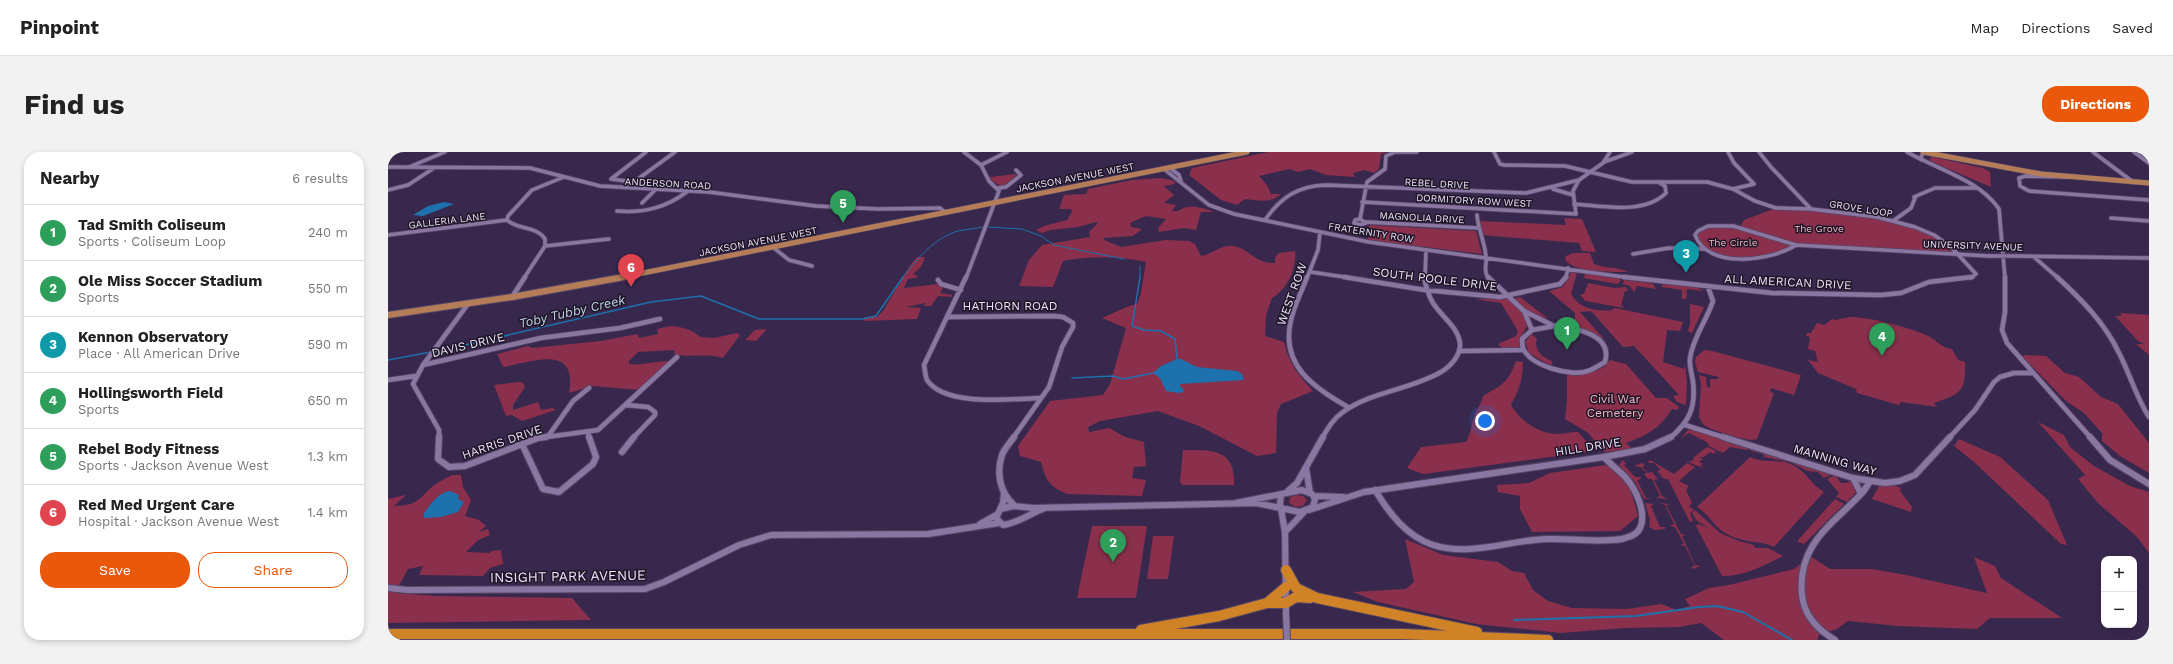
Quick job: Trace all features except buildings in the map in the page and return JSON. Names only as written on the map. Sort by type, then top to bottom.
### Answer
[{"type":"highway","points":[[1286,570],[1296,588],[1317,598]]},
{"type":"highway","points":[[1118,634],[1219,616],[1268,603],[1286,586]]},
{"type":"highway","points":[[1268,603],[1286,608],[1296,597],[1317,598],[1473,631],[1534,639]]},
{"type":"highway","points":[[388,634],[1402,634],[1548,640]]},
{"type":"main road","name":"JACKSON AVENUE WEST","points":[[388,315],[512,297],[630,276],[1247,152]]},
{"type":"main road","points":[[1923,152],[2000,167],[2069,177],[2149,183]]},
{"type":"street","points":[[408,167],[445,152]]},
{"type":"street","points":[[634,182],[611,179],[646,152]]},
{"type":"street","points":[[624,188],[675,152]]},
{"type":"street","points":[[964,152],[980,164],[989,181],[998,188],[1006,187],[1022,176],[1016,170]]},
{"type":"street","points":[[980,164],[1002,152]]},
{"type":"street","points":[[980,164],[1007,152]]},
{"type":"street","points":[[1360,219],[1364,187],[1385,169],[1388,155],[1395,152],[1417,152]]},
{"type":"street","points":[[1494,152],[1502,164],[1554,165],[1632,182],[1707,182],[1733,189],[1754,184],[1734,163],[1728,152]]},
{"type":"street","name":"REBEL DRIVE","points":[[1265,220],[1286,196],[1299,188],[1320,185],[1502,194],[1526,193],[1579,180],[1603,163],[1610,152]]},
{"type":"street","points":[[1603,163],[1615,157],[1632,152]]},
{"type":"street","points":[[1759,152],[1769,165],[1798,192],[1811,209]]},
{"type":"street","points":[[1907,152],[1978,188],[1998,206],[2005,267],[2005,312],[2002,330],[2013,352],[2110,460],[2127,472],[2149,484]]},
{"type":"street","points":[[1923,152],[1921,158],[1928,163]]},
{"type":"street","points":[[2093,152],[2133,182]]},
{"type":"street","points":[[2134,152],[2149,163]]},
{"type":"street","points":[[1608,156],[1615,157]]},
{"type":"street","name":"ANDERSON ROAD","points":[[388,168],[530,168],[588,184],[624,188],[688,191],[816,206],[878,209],[940,208],[946,213]]},
{"type":"street","points":[[388,190],[408,185],[436,168]]},
{"type":"street","name":"FRATERNITY ROW","points":[[1167,168],[1209,205],[1216,209],[1369,242],[1568,268]]},
{"type":"street","points":[[2069,177],[2020,176],[2020,186],[2029,191],[2038,192],[2149,200]]},
{"type":"street","points":[[512,297],[545,246],[546,240],[544,235],[511,224],[507,220],[525,194],[537,186],[564,177]]},
{"type":"street","points":[[1550,188],[1573,195],[1574,187],[1579,180]]},
{"type":"street","points":[[1574,204],[1619,206],[1658,201],[1663,198],[1666,189],[1659,182]]},
{"type":"street","points":[[997,203],[998,188]]},
{"type":"street","points":[[1893,221],[1911,208],[1914,198],[1922,192],[1935,188],[1978,188]]},
{"type":"street","name":"GROVE LOOP","points":[[1733,189],[1755,201],[1776,208],[1811,209],[1863,214],[1893,221],[1928,232],[1959,255]]},
{"type":"street","points":[[642,203],[644,199],[655,190]]},
{"type":"street","points":[[617,211],[640,212],[658,209],[671,204],[688,191]]},
{"type":"street","name":"DORMITORY ROW WEST","points":[[1362,202],[1576,214],[1573,195]]},
{"type":"street","name":"HATHORN ROAD","points":[[996,515],[1001,509],[1004,494],[999,467],[1002,454],[1054,375],[1062,347],[1073,327],[1072,321],[1054,316],[949,317],[972,267],[984,229],[997,203]]},
{"type":"street","points":[[1477,215],[1478,228],[1486,257],[1484,271],[1490,281],[1524,311],[1554,326]]},
{"type":"street","points":[[2111,218],[2149,221]]},
{"type":"street","points":[[1360,219],[1366,222],[1361,225],[1354,223],[1355,220],[1360,219]]},
{"type":"street","name":"GALLERIA LANE","points":[[388,235],[507,220]]},
{"type":"street","name":"MAGNOLIA DRIVE","points":[[1366,222],[1478,228]]},
{"type":"street","points":[[1705,249],[1696,240],[1695,233],[1716,225],[1747,228],[1796,245]]},
{"type":"street","name":"WEST ROW","points":[[1320,232],[1318,250],[1289,328],[1288,342],[1290,352],[1298,367],[1312,383],[1327,395],[1348,407]]},
{"type":"street","points":[[545,246],[609,239]]},
{"type":"street","points":[[1633,254],[1669,248],[1705,249],[1718,254],[1745,260],[1767,257],[1796,245]]},
{"type":"street","name":"UNIVERSITY AVENUE","points":[[1796,245],[1959,255],[2149,258]]},
{"type":"street","points":[[774,248],[780,253],[789,260],[812,266],[809,263],[780,253]]},
{"type":"street","points":[[1236,504],[1281,495],[1288,491],[1297,483],[1306,468],[1307,462],[1332,422],[1348,407],[1436,374],[1451,365],[1461,351],[1460,338],[1425,290],[1423,269],[1426,250]]},
{"type":"street","name":"ALL AMERICAN DRIVE","points":[[1568,268],[1636,279],[1784,294],[1887,295],[1912,289],[1929,282],[1970,279],[1976,276],[1974,269],[1959,255]]},
{"type":"street","points":[[2034,256],[2086,305],[2108,331],[2123,361],[2136,395],[2149,417]]},
{"type":"street","name":"SOUTH POOLE DRIVE","points":[[1311,272],[1425,290],[1507,297],[1560,284],[1566,279],[1568,268]]},
{"type":"street","points":[[938,280],[941,284],[961,290]]},
{"type":"street","points":[[1685,425],[1690,415],[1694,389],[1694,377],[1690,366],[1691,353],[1713,301],[1708,287]]},
{"type":"street","points":[[388,380],[416,376],[468,304]]},
{"type":"street","points":[[1524,311],[1532,330]]},
{"type":"street","points":[[949,317],[924,365],[923,373],[930,386],[938,391],[960,397],[1040,398]]},
{"type":"street","name":"DAVIS DRIVE","points":[[423,365],[541,338],[620,328],[660,319]]},
{"type":"street","points":[[1554,326],[1574,328],[1597,339],[1606,347],[1608,352],[1605,362],[1595,369],[1585,372],[1560,371],[1535,362],[1522,350],[1521,342],[1523,337],[1532,330],[1554,326]]},
{"type":"street","points":[[1461,351],[1522,350]]},
{"type":"street","name":"HARRIS DRIVE","points":[[416,376],[413,384],[439,430],[438,459],[445,464],[456,467],[471,465],[522,444],[549,435],[588,433],[600,429],[677,356]]},
{"type":"street","name":"MANNING WAY","points":[[1685,425],[1869,483],[1900,482],[1915,475],[1975,410],[1994,382],[2000,377],[2014,373],[2032,373]]},
{"type":"street","points":[[549,435],[550,431],[568,408],[589,388]]},
{"type":"street","points":[[622,452],[655,416],[655,412],[648,407],[626,405]]},
{"type":"street","name":"HILL DRIVE","points":[[1306,511],[1344,497],[1407,484],[1604,457],[1653,446],[1670,438],[1685,425]]},
{"type":"street","points":[[522,444],[543,489],[548,492],[559,492],[593,464],[596,457],[588,433]]},
{"type":"street","points":[[1375,490],[1395,520],[1405,531],[1434,546],[1455,549],[1545,539],[1618,540],[1634,536],[1641,527],[1642,521],[1638,502],[1628,480],[1604,457]]},
{"type":"street","points":[[1285,532],[1314,504],[1306,468]]},
{"type":"street","points":[[1853,478],[1861,494]]},
{"type":"street","points":[[1835,640],[1816,626],[1805,609],[1802,600],[1803,563],[1808,552],[1816,544],[1823,533],[1861,494],[1869,483]]},
{"type":"street","points":[[1288,491],[1301,490],[1312,495]]},
{"type":"street","points":[[1004,494],[1014,504],[1024,508],[1264,503],[1292,511],[1306,511]]},
{"type":"street","points":[[1281,495],[1280,501],[1285,532],[1287,640]]},
{"type":"street","name":"HILL DRIVE","points":[[1312,495],[1344,497]]},
{"type":"street","name":"HATHORN ROAD","points":[[1001,509],[1014,504]]},
{"type":"street","points":[[976,526],[996,515],[996,518],[1000,523],[1012,525],[1020,522],[1025,516],[1049,507]]},
{"type":"street","points":[[1024,508],[1025,516]]},
{"type":"street","name":"INSIGHT PARK AVENUE","points":[[388,588],[407,590],[645,589],[664,582],[739,545],[771,535],[928,534],[950,532],[976,526],[1000,523]]},
{"type":"green space","points":[[1268,152],[1387,152],[1381,154],[1379,169],[1374,173],[1364,170],[1353,173],[1355,177],[1326,175],[1310,169],[1298,172],[1290,169],[1259,176],[1267,185],[1271,194],[1281,194],[1269,200],[1245,199],[1237,205],[1221,200],[1189,175],[1192,168]]},
{"type":"green space","points":[[1933,157],[1983,168],[1990,172],[1991,187],[1930,161],[1930,158]]},
{"type":"green space","points":[[1017,174],[1004,187],[993,182],[990,177]]},
{"type":"green space","points":[[1162,178],[1174,181],[1175,184],[1164,186],[1174,195],[1164,203],[1176,205],[1172,211],[1191,207],[1214,212],[1201,212],[1196,230],[1184,228],[1159,232],[1158,228],[1166,219],[1146,216],[1130,223],[1131,227],[1142,229],[1133,236],[1104,238],[1104,240],[1121,247],[1166,240],[1189,241],[1195,244],[1201,256],[1224,247],[1233,246],[1239,247],[1257,259],[1268,263],[1275,263],[1275,257],[1279,253],[1295,251],[1293,271],[1290,278],[1282,290],[1272,298],[1266,315],[1265,336],[1284,342],[1295,368],[1313,391],[1281,404],[1277,413],[1276,453],[1257,456],[1199,426],[1158,411],[1100,421],[1088,427],[1089,432],[1109,428],[1125,437],[1144,442],[1146,466],[1134,467],[1132,478],[1146,480],[1142,496],[1068,494],[1057,489],[1049,482],[1044,473],[1041,462],[1020,456],[1018,446],[1050,401],[1103,395],[1110,384],[1126,328],[1102,318],[1123,308],[1137,304],[1141,293],[1146,262],[1104,257],[1063,261],[1053,287],[1019,286],[1029,260],[1042,245],[1090,237],[1089,232],[1098,223],[1096,222],[1078,227],[1050,230],[1042,233],[1036,230],[1044,226],[1067,220],[1072,212],[1071,209],[1059,209],[1064,195],[1086,194],[1088,189],[1132,180]]},
{"type":"green space","name":"The Grove","points":[[1776,208],[1814,209],[1853,213],[1891,220],[1931,233],[1959,255],[1796,245],[1767,257],[1732,258],[1705,249],[1698,243],[1695,235],[1708,226],[1740,227],[1744,220]]},
{"type":"green space","points":[[1564,218],[1582,219],[1596,252],[1582,251],[1579,243],[1482,235],[1480,221],[1566,225]]},
{"type":"green space","points":[[1370,225],[1476,231],[1482,254],[1367,240],[1370,234],[1375,234],[1375,230],[1368,227]]},
{"type":"green space","points":[[1573,253],[1590,253],[1594,264],[1628,272],[1594,271],[1576,267],[1569,264],[1565,259],[1566,256]]},
{"type":"green space","points":[[917,257],[925,257],[921,267],[913,274],[919,277],[908,279],[904,288],[938,284],[943,288],[940,293],[952,295],[952,297],[938,296],[931,306],[924,306],[925,303],[906,307],[921,308],[917,319],[863,321],[865,317],[877,317],[883,311],[909,267]]},
{"type":"green space","points":[[1572,271],[1580,273],[1577,273],[1571,294],[1574,299],[1584,306],[1595,310],[1613,310],[1612,309],[1615,308],[1683,322],[1680,331],[1667,330],[1663,362],[1684,369],[1685,365],[1687,382],[1686,405],[1677,402],[1673,396],[1679,395],[1634,346],[1623,347],[1591,311],[1580,312],[1604,339],[1575,327],[1572,321],[1575,320],[1575,313],[1549,291],[1563,287]]},
{"type":"green space","points":[[1585,273],[1619,278],[1621,281],[1617,284],[1584,278]]},
{"type":"green space","points":[[1624,280],[1650,283],[1653,284],[1656,289],[1637,286],[1634,292],[1630,286],[1623,284]]},
{"type":"green space","points":[[1588,283],[1614,288],[1626,287],[1628,291],[1625,291],[1621,305],[1624,308],[1585,301],[1580,294],[1584,294]]},
{"type":"green space","points":[[1662,284],[1695,287],[1704,291],[1687,289],[1687,291],[1683,291],[1687,292],[1686,299],[1682,299],[1682,290],[1662,287]]},
{"type":"green space","points":[[1520,297],[1547,318],[1544,319],[1523,308],[1514,299]]},
{"type":"green space","points":[[1474,299],[1510,299],[1524,311],[1527,326],[1520,338],[1519,348],[1502,348],[1498,344],[1516,336],[1518,331],[1501,303]]},
{"type":"green space","points":[[1690,304],[1704,307],[1692,333],[1688,331],[1690,324]]},
{"type":"green space","points":[[2120,313],[2149,315],[2149,355],[2136,344],[2144,344],[2138,341],[2115,316],[2122,316]]},
{"type":"green space","points":[[1858,317],[1888,323],[1909,329],[1926,335],[1945,347],[1952,349],[1958,360],[1965,362],[1963,386],[1956,394],[1934,403],[1937,407],[1901,402],[1899,405],[1857,393],[1856,389],[1818,373],[1808,360],[1818,362],[1815,351],[1808,349],[1810,337],[1806,336],[1807,333],[1811,333],[1817,323],[1824,325],[1832,319],[1835,320]]},
{"type":"green space","points":[[671,326],[690,330],[700,337],[714,338],[737,333],[740,335],[723,358],[711,356],[686,356],[674,354],[674,350],[638,352],[629,361],[629,364],[669,361],[639,390],[593,386],[569,393],[570,377],[567,367],[560,361],[550,359],[539,360],[503,367],[497,354],[528,346],[532,348],[601,341],[637,334],[639,338],[658,334],[657,329]]},
{"type":"green space","points":[[755,330],[766,330],[756,341],[745,340]]},
{"type":"green space","points":[[1532,334],[1537,339],[1536,347],[1540,353],[1545,358],[1552,361],[1551,366],[1529,353],[1525,342]]},
{"type":"green space","points":[[1704,350],[1801,375],[1794,395],[1771,388],[1770,392],[1774,393],[1757,439],[1753,440],[1724,434],[1707,427],[1701,421],[1699,417],[1701,384],[1699,375],[1706,377],[1707,387],[1710,388],[1710,379],[1718,379],[1719,377],[1698,372],[1695,362],[1696,357]]},
{"type":"green space","points":[[2024,355],[2046,356],[2065,373],[2079,377],[2101,397],[2118,404],[2149,443],[2149,473],[2120,456],[2102,441],[2102,433],[2084,413],[2066,401],[2023,357]]},
{"type":"green space","name":"Civil War Cemetery","points":[[1610,360],[1626,364],[1656,398],[1667,398],[1679,407],[1677,410],[1672,409],[1658,426],[1647,434],[1626,443],[1631,448],[1630,449],[1605,452],[1587,432],[1565,419],[1567,375],[1563,373],[1589,373],[1600,369]]},
{"type":"green space","points":[[1516,361],[1523,362],[1520,384],[1511,405],[1514,411],[1524,421],[1542,431],[1555,434],[1578,432],[1587,442],[1588,452],[1423,474],[1407,468],[1421,447],[1466,442],[1475,414],[1483,396],[1504,383]]},
{"type":"green space","points":[[519,382],[523,383],[525,387],[513,405],[513,410],[538,402],[541,410],[552,408],[556,410],[522,421],[512,415],[506,416],[494,385]]},
{"type":"green space","points":[[2038,422],[2064,435],[2070,447],[2094,466],[2130,486],[2149,492],[2149,553],[2137,537],[2098,503],[2078,479],[2085,475]]},
{"type":"green space","points":[[1688,430],[1751,447],[1747,450],[1730,447],[1723,453],[1709,446],[1707,442],[1689,433],[1681,438]]},
{"type":"green space","points":[[1959,439],[2000,457],[2048,500],[2067,545],[2061,544],[1974,462],[1954,446]]},
{"type":"green space","points":[[1707,447],[1716,451],[1714,454],[1710,452],[1704,457],[1699,457],[1703,459],[1699,462],[1703,464],[1700,466],[1705,469],[1688,462],[1694,460],[1693,458]]},
{"type":"green space","points":[[1755,448],[1832,474],[1824,478],[1818,472],[1808,471],[1790,462],[1764,457],[1763,453],[1750,451]]},
{"type":"green space","points":[[1183,450],[1203,450],[1220,454],[1226,458],[1231,464],[1234,473],[1234,485],[1182,485],[1180,482]]},
{"type":"green space","points":[[1750,457],[1793,465],[1802,471],[1824,492],[1774,547],[1763,543],[1734,538],[1723,532],[1705,513],[1697,507]]},
{"type":"green space","points":[[1623,460],[1626,464],[1624,465],[1635,477],[1640,477],[1641,479],[1637,480],[1646,498],[1651,499],[1644,499],[1635,482],[1619,465]]},
{"type":"green space","points":[[1650,460],[1674,474],[1687,463],[1695,467],[1679,481],[1689,486],[1686,490],[1692,503],[1689,506],[1694,510],[1690,513],[1693,521],[1690,522],[1668,479],[1664,479],[1657,471],[1661,470],[1654,463],[1649,463],[1648,462]]},
{"type":"green space","points":[[1642,463],[1645,466],[1642,467],[1648,473],[1652,472],[1658,479],[1654,480],[1662,496],[1668,499],[1656,498],[1660,496],[1652,479],[1648,479],[1644,474],[1647,473],[1640,467],[1634,466]]},
{"type":"green space","points":[[1606,465],[1622,476],[1631,491],[1638,516],[1620,531],[1532,532],[1520,509],[1520,496],[1498,492],[1497,485],[1529,483],[1550,473]]},
{"type":"green space","points":[[452,475],[461,475],[463,487],[471,500],[465,516],[479,520],[486,526],[479,532],[488,529],[490,535],[478,540],[466,552],[489,553],[491,551],[501,550],[503,564],[490,568],[483,576],[419,575],[423,566],[408,569],[395,593],[438,596],[572,598],[591,620],[388,623],[388,499],[406,495],[394,506],[413,503],[435,485]]},
{"type":"green space","points":[[1835,475],[1841,483],[1848,483],[1849,481],[1854,484],[1856,492],[1847,502],[1836,497],[1839,493],[1827,479]]},
{"type":"green space","points":[[1879,486],[1896,486],[1901,488],[1900,491],[1912,507],[1911,512],[1872,499]]},
{"type":"green space","points":[[1296,495],[1303,496],[1307,500],[1303,506],[1296,507],[1289,503],[1290,497]]},
{"type":"green space","points":[[1835,499],[1844,504],[1804,544],[1798,542],[1798,540]]},
{"type":"green space","points":[[1645,503],[1654,504],[1651,506],[1660,527],[1665,527],[1665,529],[1655,530],[1649,527],[1650,520]]},
{"type":"green space","points":[[1659,503],[1670,504],[1666,505],[1681,534],[1686,535],[1682,536],[1695,565],[1701,566],[1693,569],[1691,567],[1695,566],[1685,546],[1680,545],[1684,544],[1675,527],[1670,526],[1674,524],[1665,505]]},
{"type":"green space","points":[[1695,510],[1720,533],[1739,541],[1754,545],[1755,548],[1768,548],[1783,556],[1761,567],[1746,572],[1731,576],[1722,576],[1696,526],[1698,524],[1708,528],[1696,520],[1692,513]]},
{"type":"green space","points":[[1092,526],[1147,526],[1136,598],[1077,598]]},
{"type":"green space","points":[[1153,536],[1174,536],[1168,579],[1147,579]]},
{"type":"green space","points":[[1405,539],[1443,555],[1498,562],[1512,571],[1524,573],[1533,590],[1548,601],[1572,608],[1627,609],[1661,604],[1677,610],[1690,606],[1685,599],[1709,588],[1729,585],[1794,569],[1810,556],[1830,569],[1872,569],[1987,593],[1974,557],[1995,566],[2001,578],[2062,618],[1990,618],[1977,629],[1898,626],[1848,621],[1837,629],[1819,635],[1817,640],[1724,640],[1701,623],[1679,627],[1625,628],[1561,633],[1476,624],[1378,602],[1353,592],[1406,589],[1414,582]]},
{"type":"water","points":[[444,202],[454,204],[423,216],[413,215],[428,206]]},
{"type":"water","points":[[1177,359],[1181,359],[1197,367],[1237,371],[1242,374],[1244,380],[1180,384],[1184,390],[1183,392],[1179,393],[1166,391],[1160,378],[1153,373],[1161,366]]},
{"type":"water","points":[[450,491],[459,495],[458,499],[464,502],[458,512],[441,517],[424,518],[424,513],[435,499]]},
{"type":"waterway","name":"Toby Tubby Creek","points":[[902,278],[920,257],[941,239],[958,231],[983,227]]},
{"type":"waterway","name":"Toby Tubby Creek","points":[[988,227],[1022,229],[1041,236],[1054,245],[1124,259]]},
{"type":"waterway","name":"Toby Tubby Creek","points":[[1140,266],[1140,277]]},
{"type":"waterway","name":"Toby Tubby Creek","points":[[435,352],[651,302],[701,296],[759,319],[862,319],[876,316],[903,277]]},
{"type":"waterway","name":"Toby Tubby Creek","points":[[1140,277],[1132,326],[1144,330],[1161,331],[1175,339],[1177,359]]},
{"type":"waterway","name":"Toby Tubby Creek","points":[[388,360],[431,352]]},
{"type":"waterway","points":[[1072,378],[1113,376],[1123,379],[1153,373]]},
{"type":"waterway","points":[[1514,620],[1636,616],[1699,607],[1717,606],[1743,612],[1792,640]]},
{"type":"place","name":"Rebel Body Fitness","points":[[843,223]]},
{"type":"place","name":"Kennon Observatory","points":[[1686,273]]},
{"type":"place","name":"Red Med Urgent Care","points":[[631,287]]},
{"type":"place","name":"Tad Smith Coliseum","points":[[1567,350]]},
{"type":"place","name":"Hollingsworth Field","points":[[1882,356]]},
{"type":"place","name":"Ole Miss Soccer Stadium","points":[[1113,562]]},
{"type":"park label","name":"The Circle","points":[[1733,242]]}]
